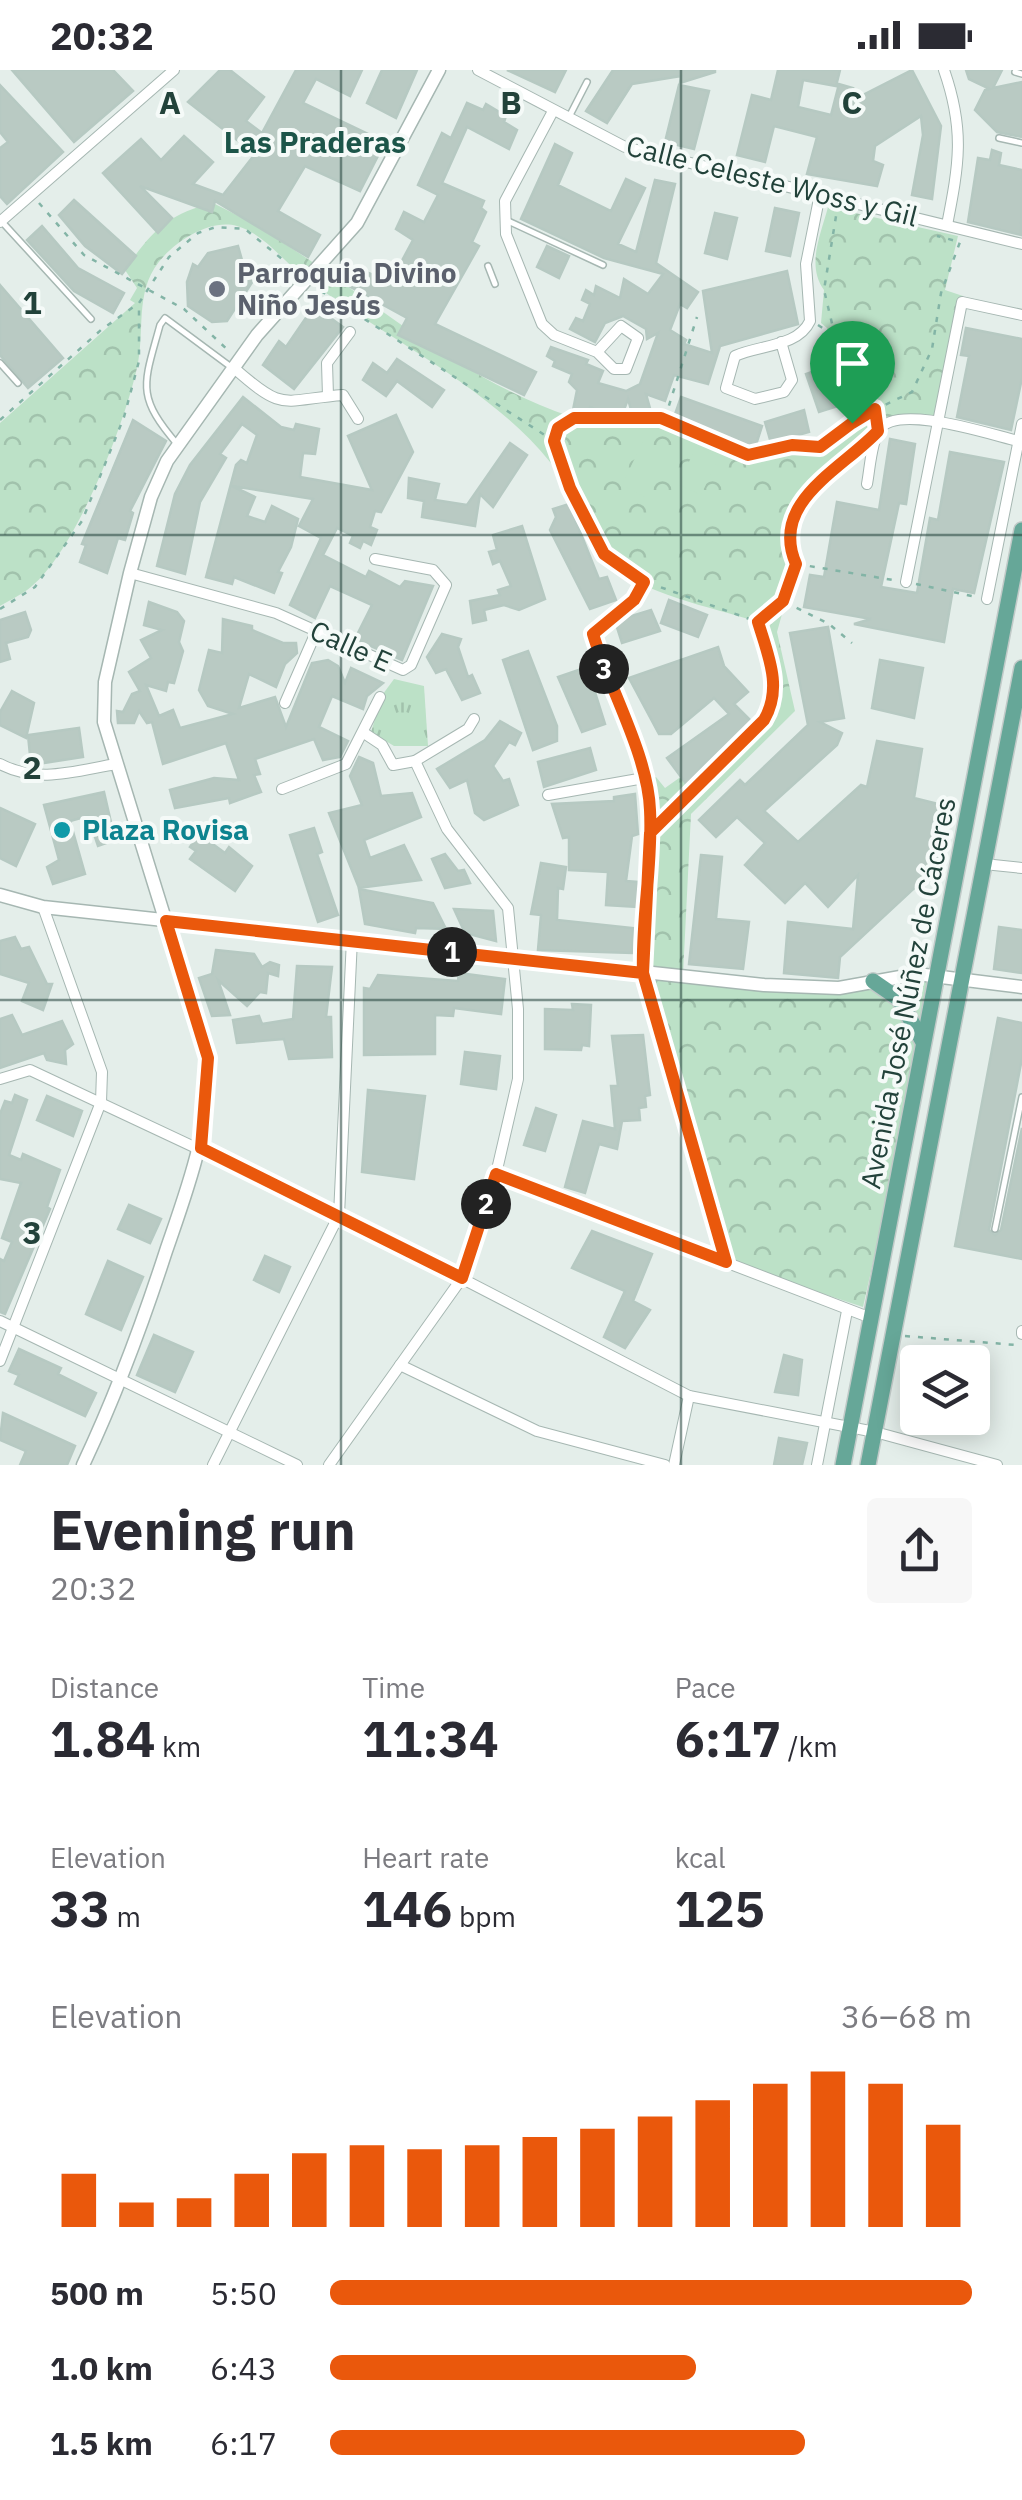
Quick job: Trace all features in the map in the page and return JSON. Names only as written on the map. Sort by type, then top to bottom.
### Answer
[{"type":"main road","name":"Avenida José Núñez de Cáceres","points":[[843,1465],[1022,530]]},
{"type":"main road","name":"Avenida José Núñez de Cáceres","points":[[868,1465],[1022,668]]},
{"type":"main road","points":[[873,981],[899,999],[923,1044]]},
{"type":"street","points":[[0,221],[174,70]]},
{"type":"street","points":[[82,1465],[124,1380],[201,1148],[208,1058],[116,764],[103,702],[130,573],[151,497],[177,444],[236,364],[357,222],[439,70]]},
{"type":"street","name":"Calle Celeste Woss y Gil","points":[[478,70],[625,147],[1022,244]]},
{"type":"street","points":[[944,70],[957,109],[960,146],[946,226]]},
{"type":"street","points":[[553,111],[505,201],[503,218],[518,269],[542,324],[554,335],[597,352],[608,366],[626,369],[638,338],[621,326],[597,352]]},
{"type":"street","points":[[781,342],[790,388],[755,399],[726,388],[734,356],[800,335],[810,321],[806,264],[820,194]]},
{"type":"street","points":[[906,582],[962,302],[1022,314]]},
{"type":"street","points":[[328,396],[327,363],[350,332]]},
{"type":"street","points":[[236,364],[277,402],[294,404],[328,396],[348,398],[358,419]]},
{"type":"street","points":[[867,484],[878,431],[887,423],[904,418],[936,421],[1020,442]]},
{"type":"street","points":[[987,599],[1022,424]]},
{"type":"street","name":"Calle E","points":[[130,573],[205,591],[317,630],[394,668],[411,665],[446,586],[433,570],[376,559]]},
{"type":"street","points":[[284,703],[317,630]]},
{"type":"street","points":[[593,634],[644,778],[650,833],[643,973],[726,1262]]},
{"type":"street","points":[[282,789],[346,764],[380,697]]},
{"type":"street","points":[[364,732],[382,746],[392,765],[415,761],[468,729],[474,719]]},
{"type":"street","points":[[329,1465],[462,1278],[496,1174],[518,1079],[514,959],[508,908],[492,881],[446,828],[415,761]]},
{"type":"street","points":[[0,764],[21,775],[38,777],[116,764]]},
{"type":"street","points":[[548,795],[644,778]]},
{"type":"street","points":[[984,864],[1022,868]]},
{"type":"street","points":[[0,895],[43,907],[643,973],[810,988],[937,974],[1022,987]]},
{"type":"street","points":[[0,1360],[101,1102],[102,1072],[43,907]]},
{"type":"street","points":[[213,1465],[339,1215],[352,939]]},
{"type":"street","points":[[0,1079],[30,1070],[201,1148],[689,1396],[874,1432],[997,1465]]},
{"type":"street","points":[[496,1174],[871,1318]]},
{"type":"street","points":[[817,1465],[847,1311]]},
{"type":"street","points":[[0,1322],[296,1465]]},
{"type":"street","points":[[400,1365],[537,1431],[665,1465]]},
{"type":"street","points":[[674,1465],[689,1396]]},
{"type":"lane","points":[[568,119],[587,82]]},
{"type":"lane","points":[[999,138],[1022,143]]},
{"type":"lane","points":[[503,218],[603,265]]},
{"type":"lane","points":[[0,221],[91,319]]},
{"type":"lane","points":[[488,266],[495,284]]},
{"type":"lane","points":[[177,444],[148,406],[145,388],[165,318],[236,364]]},
{"type":"lane","points":[[0,363],[18,383]]},
{"type":"lane","points":[[995,1229],[1022,1097]]},
{"type":"path","points":[[32,194],[84,255],[184,309],[236,364]]},
{"type":"path","points":[[836,210],[824,290],[852,423]]},
{"type":"path","points":[[0,420],[101,330],[139,303],[170,256],[198,233],[216,227],[245,230],[286,263]]},
{"type":"path","points":[[758,622],[644,582],[604,554],[570,488],[554,441],[558,428],[574,418],[664,420],[748,455],[792,445],[820,447],[875,409],[912,392],[932,348],[941,293],[960,242]]},
{"type":"path","points":[[321,291],[554,441]]},
{"type":"path","points":[[0,609],[35,586],[82,521],[124,417],[138,361],[139,303]]},
{"type":"path","points":[[664,420],[697,317]]},
{"type":"path","points":[[810,321],[835,336]]},
{"type":"path","points":[[758,622],[783,601],[796,564],[787,544],[788,522],[808,493],[878,431],[875,409]]},
{"type":"path","points":[[593,634],[634,600],[644,582]]},
{"type":"path","points":[[783,601],[830,624],[852,643]]},
{"type":"path","points":[[650,833],[764,720],[774,704],[774,684],[758,622]]},
{"type":"path","points":[[893,1335],[1022,1345]]},
{"type":"green space","points":[[213,203],[303,256],[477,374],[523,398],[583,420],[663,419],[747,455],[792,445],[822,446],[838,438],[847,426],[849,394],[827,328],[821,323],[824,290],[816,270],[828,207],[958,236],[945,290],[963,296],[935,421],[904,417],[878,429],[806,492],[788,522],[787,544],[796,564],[777,632],[795,711],[691,814],[683,975],[810,989],[933,974],[930,1009],[863,1307],[727,1262],[647,973],[645,781],[656,777],[665,788],[757,723],[768,697],[758,622],[658,591],[604,561],[580,527],[558,473],[525,434],[496,409],[333,298],[256,235],[237,226],[207,228],[171,249],[148,281],[138,363],[123,416],[97,482],[66,544],[28,589],[0,606],[0,423],[135,303],[130,300],[137,288],[125,270],[152,235],[172,219]]},
{"type":"green space","points":[[643,441],[669,454],[647,498],[622,485]]},
{"type":"green space","points":[[696,446],[719,457],[701,495],[679,485]]},
{"type":"green space","points":[[394,679],[424,686],[428,746],[394,746],[371,732],[383,694]]},
{"type":"building","points":[[12,70],[113,70],[133,91],[74,142]]},
{"type":"building","points":[[220,70],[230,70],[264,97],[246,121],[262,133],[296,70],[362,70],[350,96],[316,79],[303,103],[385,142],[360,191],[305,166],[278,211],[320,235],[308,257],[215,201],[212,212],[140,186],[172,218],[158,233],[103,173],[141,139],[161,160],[184,136],[213,162],[193,184],[223,195],[255,154],[188,102]]},
{"type":"building","points":[[382,70],[417,70],[396,118],[367,103]]},
{"type":"building","points":[[507,70],[566,70],[555,92]]},
{"type":"building","points":[[613,70],[715,72],[680,83],[681,76],[632,84],[607,123],[586,111]]},
{"type":"building","points":[[778,70],[840,70],[836,86],[803,80],[798,107],[831,115],[839,84],[853,88],[849,102],[912,70],[941,126],[932,199],[912,195],[923,135],[921,116],[875,146],[873,161],[883,165],[877,186],[807,174],[817,137],[774,126],[765,162],[737,155],[752,95],[771,100]]},
{"type":"building","points":[[966,70],[1002,70],[993,88],[1022,82],[1022,137],[997,132],[975,110],[985,90],[990,89],[969,79]]},
{"type":"building","points":[[0,85],[63,152],[7,204],[0,196],[0,148],[8,142],[0,132]]},
{"type":"building","points":[[679,85],[709,91],[694,149],[665,142]]},
{"type":"building","points":[[467,103],[483,110],[486,104],[506,116],[504,122],[517,130],[509,149],[467,127],[442,183],[484,201],[481,208],[486,212],[472,242],[479,246],[435,324],[536,372],[524,395],[398,335],[407,318],[347,285],[356,268],[376,276],[397,270],[413,240],[396,229],[404,212],[424,222],[438,195],[418,185],[442,133],[451,138]]},
{"type":"building","points":[[555,144],[572,153],[558,185],[611,211],[626,179],[645,188],[618,244],[636,252],[655,180],[675,184],[656,263],[698,292],[687,308],[680,304],[670,330],[686,340],[684,344],[712,353],[703,291],[787,271],[798,324],[720,346],[708,384],[674,375],[665,401],[646,394],[651,412],[633,417],[628,399],[621,418],[590,407],[587,416],[572,415],[577,390],[569,382],[572,374],[553,366],[555,361],[547,356],[551,347],[588,360],[586,364],[603,371],[598,383],[626,391],[640,384],[658,333],[647,339],[646,329],[623,316],[605,323],[595,342],[570,329],[576,318],[583,321],[590,304],[582,300],[586,290],[594,295],[596,286],[620,298],[624,279],[648,294],[663,274],[604,258],[521,219]]},
{"type":"building","points":[[992,150],[1001,153],[999,165],[1022,170],[1021,235],[968,222],[978,158],[990,160]]},
{"type":"building","points":[[74,200],[136,256],[122,274],[85,246],[59,215]]},
{"type":"building","points":[[775,208],[799,213],[790,256],[766,251]]},
{"type":"building","points":[[715,213],[737,218],[727,259],[705,253]]},
{"type":"building","points":[[42,226],[78,268],[124,293],[113,313],[74,291],[27,240]]},
{"type":"building","name":"Parroquia Divino Niño Jesús","points":[[238,246],[242,260],[258,273],[227,321],[212,322],[188,306],[187,282],[193,264],[198,267],[208,253]]},
{"type":"building","points":[[547,246],[569,256],[559,278],[537,267]]},
{"type":"building","points":[[0,285],[63,358],[28,388],[0,355]]},
{"type":"building","points":[[314,306],[343,327],[294,389],[263,365],[279,341],[286,347]]},
{"type":"building","points":[[966,328],[1022,339],[1022,378],[1011,430],[957,417],[969,356],[961,355]]},
{"type":"building","points":[[397,359],[444,390],[432,407],[397,381],[386,396],[363,380],[373,363],[387,373]]},
{"type":"building","points":[[826,367],[838,406],[819,412],[806,374]]},
{"type":"building","points":[[243,397],[281,427],[294,430],[296,424],[319,429],[315,454],[303,453],[300,477],[372,490],[348,436],[396,415],[413,452],[381,512],[375,511],[370,527],[377,530],[371,545],[363,541],[360,548],[350,543],[353,536],[337,528],[323,555],[366,577],[369,571],[400,587],[405,581],[433,586],[402,660],[355,639],[372,605],[330,586],[315,618],[290,605],[321,538],[299,526],[313,499],[232,486],[255,497],[247,516],[265,522],[272,506],[298,519],[291,547],[278,572],[282,573],[274,593],[234,577],[232,584],[206,577],[236,465],[241,460],[247,463],[257,435],[242,424],[220,454],[226,458],[200,502],[185,574],[157,566],[175,494],[190,465]]},
{"type":"building","points":[[681,397],[762,426],[755,448],[673,420]]},
{"type":"building","points":[[804,410],[809,432],[771,443],[765,422]]},
{"type":"building","points":[[133,420],[166,441],[130,511],[133,513],[125,540],[118,538],[107,573],[80,562],[86,545],[82,544]]},
{"type":"building","points":[[890,439],[915,444],[906,504],[899,503],[881,587],[917,593],[930,518],[938,520],[950,452],[1004,462],[974,593],[953,589],[944,642],[854,624],[871,619],[804,607],[810,575],[824,577],[837,502],[879,510]]},
{"type":"building","points":[[510,443],[527,455],[493,507],[480,494],[475,526],[422,517],[424,501],[408,498],[409,478],[439,484],[435,500],[467,505]]},
{"type":"building","points":[[569,504],[599,579],[607,577],[616,600],[590,609],[550,530],[556,517],[553,509]]},
{"type":"building","points":[[522,526],[545,599],[519,610],[504,605],[484,610],[486,620],[473,623],[470,601],[500,595],[498,590],[511,586],[500,561],[493,564],[489,552],[497,550],[493,535]]},
{"type":"building","points":[[669,600],[707,615],[698,637],[661,623]]},
{"type":"building","points":[[149,602],[177,612],[184,621],[179,642],[183,651],[174,683],[168,682],[166,691],[146,685],[159,716],[173,710],[180,728],[233,714],[208,706],[199,690],[209,650],[222,653],[223,619],[252,626],[252,630],[283,643],[296,643],[297,653],[285,664],[276,687],[249,674],[239,708],[275,697],[286,727],[312,663],[328,660],[338,666],[345,683],[351,668],[383,683],[367,696],[363,709],[332,696],[319,727],[348,741],[340,757],[323,760],[314,739],[255,759],[260,774],[254,775],[261,792],[230,803],[229,798],[175,808],[170,790],[214,778],[239,780],[226,743],[163,764],[152,722],[147,723],[139,711],[134,723],[118,723],[117,711],[123,712],[132,694],[140,691],[129,672],[151,658],[141,640],[162,630],[144,625]]},
{"type":"building","points":[[651,610],[660,631],[622,643],[615,621]]},
{"type":"building","points":[[25,612],[31,630],[28,637],[6,643],[10,659],[0,662],[0,620]]},
{"type":"building","points":[[828,627],[844,718],[820,722],[842,733],[837,745],[764,811],[798,842],[861,785],[867,787],[877,741],[922,749],[914,798],[946,806],[936,868],[840,957],[838,978],[784,973],[788,922],[853,929],[858,875],[828,907],[805,883],[785,903],[745,865],[765,843],[737,817],[716,837],[699,820],[740,780],[745,785],[808,725],[790,633]]},
{"type":"building","points":[[442,634],[461,639],[458,647],[468,677],[472,675],[480,693],[462,700],[446,669],[436,673],[427,657]]},
{"type":"building","points":[[718,647],[724,666],[748,692],[734,704],[753,723],[702,766],[687,785],[667,758],[729,714],[714,698],[671,734],[659,734],[629,678]]},
{"type":"building","points":[[528,651],[557,726],[557,741],[533,750],[503,660]]},
{"type":"building","points":[[880,660],[923,668],[914,718],[872,708]]},
{"type":"building","points":[[587,667],[605,724],[582,732],[558,677]]},
{"type":"building","points":[[12,691],[34,703],[26,738],[0,725],[0,712]]},
{"type":"building","points":[[500,721],[521,733],[515,745],[509,742],[493,766],[503,781],[509,779],[518,805],[484,820],[475,813],[467,780],[450,788],[437,769],[485,740]]},
{"type":"building","points":[[79,728],[83,757],[31,765],[28,735]]},
{"type":"building","points":[[590,748],[596,770],[544,787],[538,762]]},
{"type":"building","points":[[359,757],[373,763],[381,796],[412,793],[421,817],[364,840],[370,858],[404,845],[421,880],[359,888],[329,813],[362,805],[350,776]]},
{"type":"building","name":"Plaza Rovisa","points":[[104,792],[115,840],[98,846],[88,816],[70,821],[85,874],[53,884],[47,867],[59,860],[44,805]]},
{"type":"building","points":[[635,794],[638,834],[632,836],[626,881],[638,882],[637,907],[606,905],[608,872],[569,870],[569,837],[563,838],[552,804],[614,801],[614,797]]},
{"type":"building","points":[[0,808],[35,824],[16,866],[0,858]]},
{"type":"building","points":[[314,828],[322,852],[317,854],[338,915],[318,922],[290,835]]},
{"type":"building","points":[[199,834],[225,853],[229,847],[252,866],[235,891],[190,859],[196,851],[190,847]]},
{"type":"building","points":[[445,854],[458,871],[464,870],[470,883],[445,888],[432,859]]},
{"type":"building","points":[[701,855],[722,857],[716,919],[749,922],[743,969],[689,964]]},
{"type":"building","points":[[541,863],[566,867],[563,889],[558,888],[557,920],[633,928],[632,953],[538,950],[541,915],[531,914]]},
{"type":"building","points":[[359,889],[433,903],[446,929],[416,928],[415,933],[365,924]]},
{"type":"building","points":[[454,909],[493,911],[496,941],[465,933]]},
{"type":"building","points":[[999,927],[1022,930],[1022,973],[994,969]]},
{"type":"building","points":[[15,937],[21,949],[29,947],[47,984],[52,984],[43,1010],[22,1001],[29,983],[0,974],[0,941]]},
{"type":"building","points":[[216,950],[254,954],[262,967],[270,962],[279,965],[278,976],[268,973],[266,993],[260,992],[247,1006],[218,980],[230,1015],[212,1016],[199,978],[212,974]]},
{"type":"building","points":[[297,966],[332,967],[326,1017],[331,1017],[332,1057],[289,1059],[284,1039],[237,1043],[233,1020],[259,1016],[262,1024],[293,1019]]},
{"type":"building","points":[[459,973],[505,979],[501,1014],[454,1008],[453,1016],[435,1015],[435,1054],[364,1055],[364,988],[370,989],[378,975],[458,981]]},
{"type":"building","points":[[572,1004],[591,1005],[589,1046],[582,1045],[581,1050],[545,1049],[545,1009],[573,1010]]},
{"type":"building","points":[[12,1015],[22,1035],[62,1021],[73,1044],[65,1050],[66,1064],[47,1060],[44,1053],[0,1068],[0,1019]]},
{"type":"building","points":[[998,1018],[1022,1023],[1022,1058],[989,1230],[995,1235],[1001,1230],[1022,1128],[1022,1259],[955,1246]]},
{"type":"building","points":[[643,1035],[650,1095],[645,1096],[646,1107],[639,1108],[640,1120],[622,1121],[617,1149],[599,1144],[585,1193],[565,1187],[583,1121],[615,1129],[611,1086],[618,1086],[612,1036]]},
{"type":"building","points":[[465,1052],[500,1056],[496,1089],[461,1084]]},
{"type":"building","points":[[368,1090],[425,1096],[414,1179],[362,1172]]},
{"type":"building","points":[[15,1095],[27,1100],[9,1155],[21,1160],[23,1154],[60,1170],[47,1207],[50,1209],[5,1314],[0,1312],[0,1259],[4,1261],[12,1242],[2,1238],[21,1183],[0,1179],[0,1114],[5,1101],[12,1103]]},
{"type":"building","points":[[47,1096],[82,1111],[73,1136],[37,1120]]},
{"type":"building","points":[[536,1108],[556,1115],[545,1151],[524,1145]]},
{"type":"building","points":[[129,1205],[161,1219],[150,1243],[118,1229]]},
{"type":"building","points":[[592,1231],[652,1254],[633,1301],[650,1310],[625,1348],[604,1337],[625,1291],[572,1268]]},
{"type":"building","points":[[265,1256],[290,1267],[279,1292],[254,1280]]},
{"type":"building","points":[[108,1261],[143,1277],[121,1330],[86,1314]]},
{"type":"building","points":[[154,1335],[193,1352],[175,1392],[137,1375]]},
{"type":"building","points":[[19,1349],[61,1368],[58,1374],[96,1393],[85,1416],[15,1384],[19,1375],[9,1371]]},
{"type":"building","points":[[784,1355],[802,1360],[798,1395],[775,1392]]},
{"type":"building","points":[[3,1413],[75,1446],[67,1465],[20,1465],[26,1451],[0,1440]]},
{"type":"building","points":[[779,1438],[807,1443],[802,1465],[774,1465]]},
{"type":"place","name":"Parroquia Divino Niño Jesús","points":[[217,289]]},
{"type":"place","name":"Plaza Rovisa","points":[[62,830]]},
{"type":"district","name":"Las Praderas","points":[[315,143]]},
{"type":"route","points":[[852,423],[820,447],[792,445],[748,455],[661,418],[574,418],[558,428],[554,441],[570,488],[604,554],[644,582],[634,600],[593,634],[641,766],[650,808],[642,946],[643,973],[726,1262],[496,1174],[462,1278],[201,1148],[208,1058],[166,921],[643,973],[642,946],[649,859],[650,833],[720,759],[764,720],[774,704],[774,684],[758,622],[774,613],[783,601],[796,564],[787,544],[788,522],[808,493],[878,431],[875,409],[852,423]]}]
